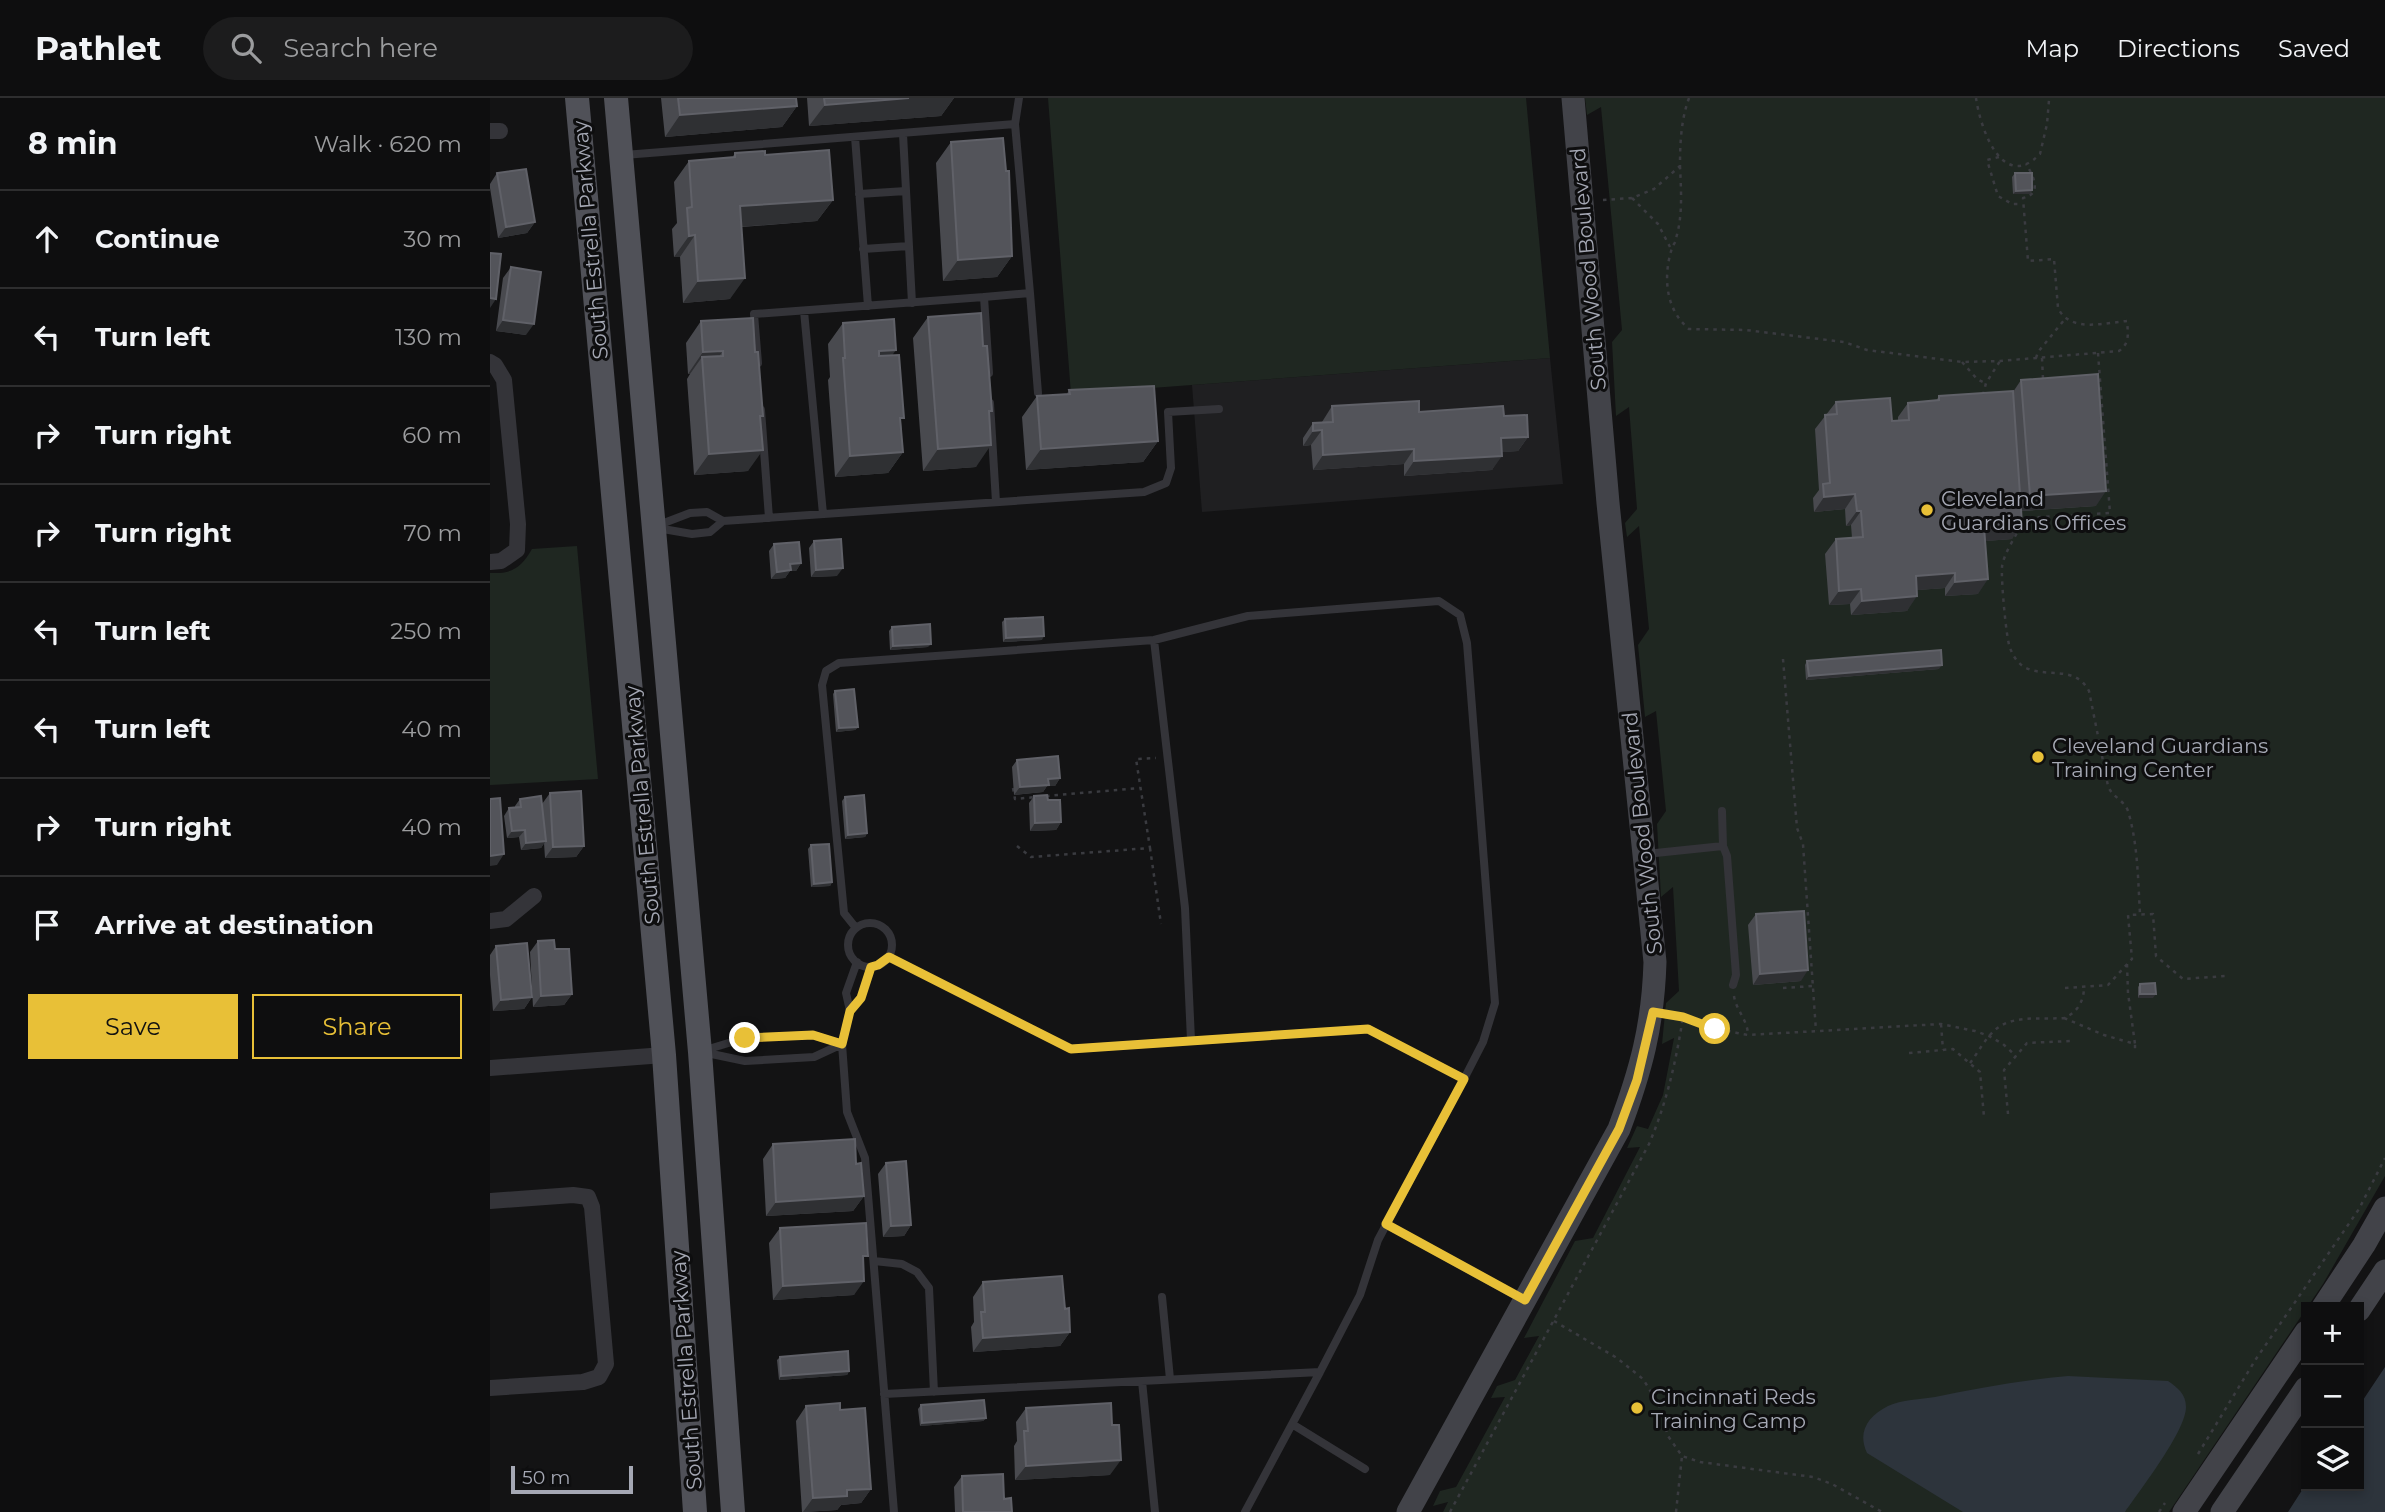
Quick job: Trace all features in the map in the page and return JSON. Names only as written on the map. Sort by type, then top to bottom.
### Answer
[{"type":"main road","name":"South Estrella Parkway","points":[[577,98],[664,1055],[695,1512]]},
{"type":"main road","name":"South Estrella Parkway","points":[[616,98],[700,1052],[733,1512]]},
{"type":"main road","points":[[664,1055],[700,1052]]},
{"type":"street","name":"South Wood Boulevard","points":[[1408,1512],[1619,1129],[1637,1080],[1653,1012],[1655,962],[1608,503],[1573,98]]},
{"type":"street","points":[[490,362],[495,365],[504,380],[517,524],[517,550],[501,561],[490,562]]},
{"type":"street","points":[[490,921],[506,919],[534,896]]},
{"type":"street","points":[[490,1068],[664,1055]]},
{"type":"street","points":[[490,1201],[573,1195],[588,1197],[592,1207],[606,1364],[599,1377],[583,1382],[490,1388]]},
{"type":"street","points":[[2326,1302],[2385,1208]]},
{"type":"street","points":[[2364,1302],[2385,1271]]},
{"type":"street","points":[[2177,1505],[2301,1339]]},
{"type":"street","points":[[2222,1512],[2301,1395]]},
{"type":"lane","points":[[1019,98],[1015,124],[1038,393]]},
{"type":"lane","points":[[621,156],[1015,124]]},
{"type":"lane","points":[[903,134],[912,303]]},
{"type":"lane","points":[[855,137],[868,306]]},
{"type":"lane","points":[[859,194],[906,191]]},
{"type":"lane","points":[[863,249],[909,246]]},
{"type":"lane","points":[[758,369],[754,314],[1030,293]]},
{"type":"lane","points":[[984,298],[989,379]]},
{"type":"lane","points":[[804,311],[823,514]]},
{"type":"lane","points":[[990,393],[996,502]]},
{"type":"lane","points":[[760,396],[769,518]]},
{"type":"lane","points":[[654,527],[692,534],[710,532],[723,522],[1144,492],[1166,483],[1171,468],[1168,412],[1219,410]]},
{"type":"lane","points":[[654,527],[690,513],[707,512],[723,522]]},
{"type":"lane","points":[[856,928],[844,913],[822,685],[826,671],[839,663],[1154,640],[1248,616],[1439,601],[1460,615],[1467,643],[1495,1003],[1483,1042],[1378,1240],[1360,1295],[1245,1512]]},
{"type":"lane","points":[[1154,640],[1185,908],[1191,1040]]},
{"type":"lane","points":[[1722,811],[1723,846],[1727,856],[1737,975],[1733,985]]},
{"type":"lane","points":[[1644,855],[1723,846]]},
{"type":"lane","points":[[869,923],[883,926],[888,931],[892,944],[889,957],[871,967],[857,962],[849,949],[849,942],[856,928],[869,923]]},
{"type":"lane","points":[[889,957],[1071,1049],[1368,1029],[1464,1079]]},
{"type":"lane","points":[[857,962],[846,993],[850,1011],[842,1044],[847,1112],[865,1158],[894,1512]]},
{"type":"lane","points":[[850,1011],[861,998],[871,967]]},
{"type":"lane","points":[[700,1052],[745,1038],[813,1035],[842,1044]]},
{"type":"lane","points":[[700,1052],[745,1061],[814,1057],[842,1044]]},
{"type":"lane","points":[[1386,1224],[1525,1300]]},
{"type":"lane","points":[[874,1261],[902,1265],[917,1272],[929,1287],[934,1392]]},
{"type":"lane","points":[[1162,1297],[1170,1379]]},
{"type":"lane","points":[[884,1394],[1320,1371]]},
{"type":"lane","points":[[1142,1381],[1155,1512]]},
{"type":"lane","points":[[1292,1424],[1365,1469]]},
{"type":"path","points":[[1689,98],[1680,139],[1679,211],[1667,287],[1675,314],[1689,329],[1746,330],[1836,341],[1867,350],[1962,362],[2119,351],[2126,346],[2127,321],[2086,325],[2071,323],[2065,319],[2057,302],[2054,259],[2028,261],[2024,198],[2034,192],[2036,184],[2026,164]]},
{"type":"path","points":[[1976,98],[1983,126],[1998,157],[2005,163],[2016,165],[2026,164],[2040,154],[2049,100]]},
{"type":"path","points":[[1998,157],[1986,160],[1998,197],[2012,204],[2024,204]]},
{"type":"path","points":[[1582,202],[1632,198],[1654,189],[1680,166]]},
{"type":"path","points":[[1632,198],[1658,223],[1671,249]]},
{"type":"path","points":[[2036,358],[2065,319]]},
{"type":"path","points":[[2098,353],[2110,513],[2025,519],[2002,566],[2007,640],[2016,660],[2023,667],[2033,671],[2073,676],[2089,691],[2108,786],[2110,792],[2128,810],[2135,847],[2140,914]]},
{"type":"path","points":[[2042,358],[2043,381]]},
{"type":"path","points":[[1983,402],[1986,383],[2000,361]]},
{"type":"path","points":[[1962,362],[1977,379],[1986,383]]},
{"type":"path","points":[[1783,659],[1797,828],[1802,844],[1816,1031]]},
{"type":"path","points":[[1161,924],[1136,759],[1167,757]]},
{"type":"path","points":[[1013,788],[1014,797],[1017,799],[1140,788]]},
{"type":"path","points":[[1017,846],[1031,857],[1150,848]]},
{"type":"path","points":[[2065,988],[2108,985],[2132,959],[2128,915],[2140,914],[2153,914],[2156,956],[2183,979],[2225,976]]},
{"type":"path","points":[[2127,964],[2135,1049]]},
{"type":"path","points":[[1733,985],[1737,1007],[1747,1023],[1748,1035]]},
{"type":"path","points":[[1783,988],[1813,986]]},
{"type":"path","points":[[2064,1018],[2077,1009],[2084,987]]},
{"type":"path","points":[[1653,1012],[1683,1017],[1715,1029],[1748,1035],[1941,1024],[1989,1036],[2016,1056]]},
{"type":"path","points":[[1450,1512],[1650,1144],[1673,1076],[1683,1017]]},
{"type":"path","points":[[1970,1063],[1989,1036],[2000,1026],[2014,1020],[2064,1018],[2104,1035],[2135,1044]]},
{"type":"path","points":[[1941,1024],[1943,1050]]},
{"type":"path","points":[[2008,1114],[2004,1070],[2027,1044],[2070,1041]]},
{"type":"path","points":[[1909,1053],[1954,1049],[1980,1072],[1984,1117]]},
{"type":"path","points":[[2197,1455],[2264,1347],[2370,1190],[2385,1158]]},
{"type":"path","points":[[1554,1321],[1617,1358],[1643,1379],[1659,1405],[1668,1436],[1682,1456],[1813,1477],[1832,1484],[1882,1512]]},
{"type":"path","points":[[1676,1512],[1682,1456]]},
{"type":"path","points":[[2159,1512],[2177,1505]]},
{"type":"shaded area","points":[[1048,98],[1526,98],[1550,358],[1071,394]]},
{"type":"shaded area","name":"Cleveland Guardians Training Center","points":[[1585,98],[2385,98],[2385,1176],[2323,1284],[2311,1302],[2301,1302],[2301,1317],[2169,1512],[1443,1512],[1448,1502],[1433,1506],[1440,1491],[1456,1487],[1505,1397],[1491,1398],[1497,1386],[1515,1380],[1539,1336],[1524,1338],[1575,1241],[1593,1238],[1640,1147],[1627,1148],[1637,1126],[1648,1129],[1663,1095],[1674,1038],[1662,1044],[1666,1003],[1679,991],[1673,887],[1661,897],[1657,824],[1666,811],[1656,711],[1645,717],[1638,645],[1649,629],[1639,526],[1627,537],[1625,523],[1637,509],[1629,407],[1616,416],[1612,342],[1622,330],[1601,107],[1587,115]]},
{"type":"shaded area","points":[[1550,358],[1563,484],[1202,512],[1192,385]]},
{"type":"shaded area","points":[[577,546],[598,779],[490,785],[490,573],[515,569],[532,549]]},
{"type":"shaded area","points":[[2385,1367],[2385,1512],[2288,1512],[2302,1491],[2364,1491],[2364,1398]]},
{"type":"shaded area","points":[[2068,1376],[2168,1381],[2185,1398],[2184,1418],[2179,1430],[2125,1512],[1963,1512],[1867,1453],[1864,1445],[1866,1425],[1881,1410],[1893,1404]]},
{"type":"building","points":[[678,98],[796,98],[797,106],[680,115]]},
{"type":"building","points":[[824,98],[909,98],[825,105]]},
{"type":"building","points":[[1003,138],[1006,171],[1009,171],[1012,256],[958,260],[951,142]]},
{"type":"building","points":[[829,150],[833,200],[740,206],[745,278],[698,281],[695,235],[689,236],[687,208],[692,207],[689,161],[735,157],[735,153],[765,151],[765,155]]},
{"type":"building","points":[[526,169],[535,222],[506,227],[497,173]]},
{"type":"building","points":[[2015,173],[2032,173],[2032,190],[2016,191]]},
{"type":"building","points":[[490,253],[501,254],[496,299],[490,298]]},
{"type":"building","points":[[511,267],[541,272],[534,324],[503,320]]},
{"type":"building","points":[[981,313],[983,346],[987,346],[992,411],[989,411],[991,445],[938,449],[928,317]]},
{"type":"building","points":[[753,318],[763,416],[760,416],[763,450],[709,454],[702,357],[723,356],[723,351],[703,352],[701,321]]},
{"type":"building","points":[[894,319],[896,350],[879,351],[879,356],[899,355],[904,418],[900,418],[903,452],[850,456],[843,323]]},
{"type":"building","points":[[2098,374],[2106,491],[2030,496],[2021,380]]},
{"type":"building","points":[[1154,386],[1158,441],[1041,449],[1037,396],[1070,394],[1069,390]]},
{"type":"building","name":"Cleveland Guardians Offices","points":[[2013,391],[2022,524],[1984,527],[1988,579],[1955,582],[1955,573],[1916,576],[1917,596],[1862,601],[1861,589],[1839,591],[1836,539],[1863,537],[1861,511],[1857,511],[1855,494],[1824,497],[1823,484],[1830,483],[1825,415],[1837,414],[1836,402],[1890,398],[1892,421],[1909,420],[1908,403],[1939,400],[1939,396]]},
{"type":"building","points":[[1419,401],[1419,412],[1503,406],[1504,416],[1527,415],[1528,437],[1501,438],[1502,456],[1414,461],[1414,449],[1323,455],[1322,430],[1313,431],[1313,423],[1333,422],[1332,406]]},
{"type":"building","points":[[841,539],[843,568],[816,570],[814,541]]},
{"type":"building","points":[[799,542],[801,563],[790,564],[791,570],[777,572],[774,544]]},
{"type":"building","points":[[1043,617],[1044,636],[1006,638],[1005,619]]},
{"type":"building","points":[[930,624],[931,644],[893,646],[892,627]]},
{"type":"building","points":[[1941,650],[1942,665],[1809,676],[1807,661]]},
{"type":"building","points":[[854,689],[858,727],[839,728],[835,691]]},
{"type":"building","points":[[1058,756],[1060,778],[1048,779],[1049,785],[1020,787],[1017,760]]},
{"type":"building","points":[[581,791],[584,846],[553,847],[550,793]]},
{"type":"building","points":[[864,795],[867,833],[848,835],[845,797]]},
{"type":"building","points":[[1047,795],[1048,800],[1060,800],[1061,822],[1035,823],[1034,796]]},
{"type":"building","points":[[541,796],[546,841],[526,843],[525,830],[512,831],[509,808],[521,807],[520,799]]},
{"type":"building","points":[[500,798],[504,854],[490,856],[490,799]]},
{"type":"building","points":[[829,844],[832,882],[814,884],[811,845]]},
{"type":"building","points":[[1804,911],[1808,970],[1760,974],[1756,914]]},
{"type":"building","points":[[554,940],[555,949],[569,949],[572,994],[541,996],[538,941]]},
{"type":"building","points":[[527,943],[532,997],[501,1000],[496,946]]},
{"type":"building","points":[[2155,983],[2156,994],[2140,994],[2140,984]]},
{"type":"building","points":[[855,1139],[856,1164],[861,1163],[864,1196],[776,1202],[773,1144]]},
{"type":"building","points":[[906,1161],[911,1225],[891,1226],[886,1163]]},
{"type":"building","points":[[866,1223],[868,1256],[863,1256],[864,1281],[783,1286],[780,1228]]},
{"type":"building","points":[[1062,1276],[1065,1309],[1069,1308],[1070,1332],[983,1338],[983,1282]]},
{"type":"building","points":[[848,1351],[849,1371],[781,1376],[780,1357]]},
{"type":"building","points":[[984,1400],[986,1418],[922,1423],[921,1405]]},
{"type":"building","points":[[840,1403],[840,1410],[865,1408],[871,1489],[847,1490],[847,1496],[813,1498],[806,1406]]},
{"type":"building","points":[[1111,1403],[1112,1425],[1119,1425],[1121,1460],[1026,1466],[1026,1408]]},
{"type":"building","points":[[1003,1474],[1004,1499],[1011,1498],[1012,1512],[963,1512],[962,1476]]},
{"type":"place","name":"Cleveland Guardians Offices","points":[[1927,510]]},
{"type":"place","name":"Cleveland Guardians Training Center","points":[[2038,757]]},
{"type":"place","name":"Cincinnati Reds Training Camp","points":[[1637,1408]]},
{"type":"route","points":[[745,1038],[813,1035],[842,1044],[850,1011],[861,998],[871,967],[889,957],[1071,1049],[1368,1029],[1464,1079],[1386,1224],[1525,1300],[1619,1129],[1637,1080],[1653,1012],[1683,1017],[1715,1029]]}]
